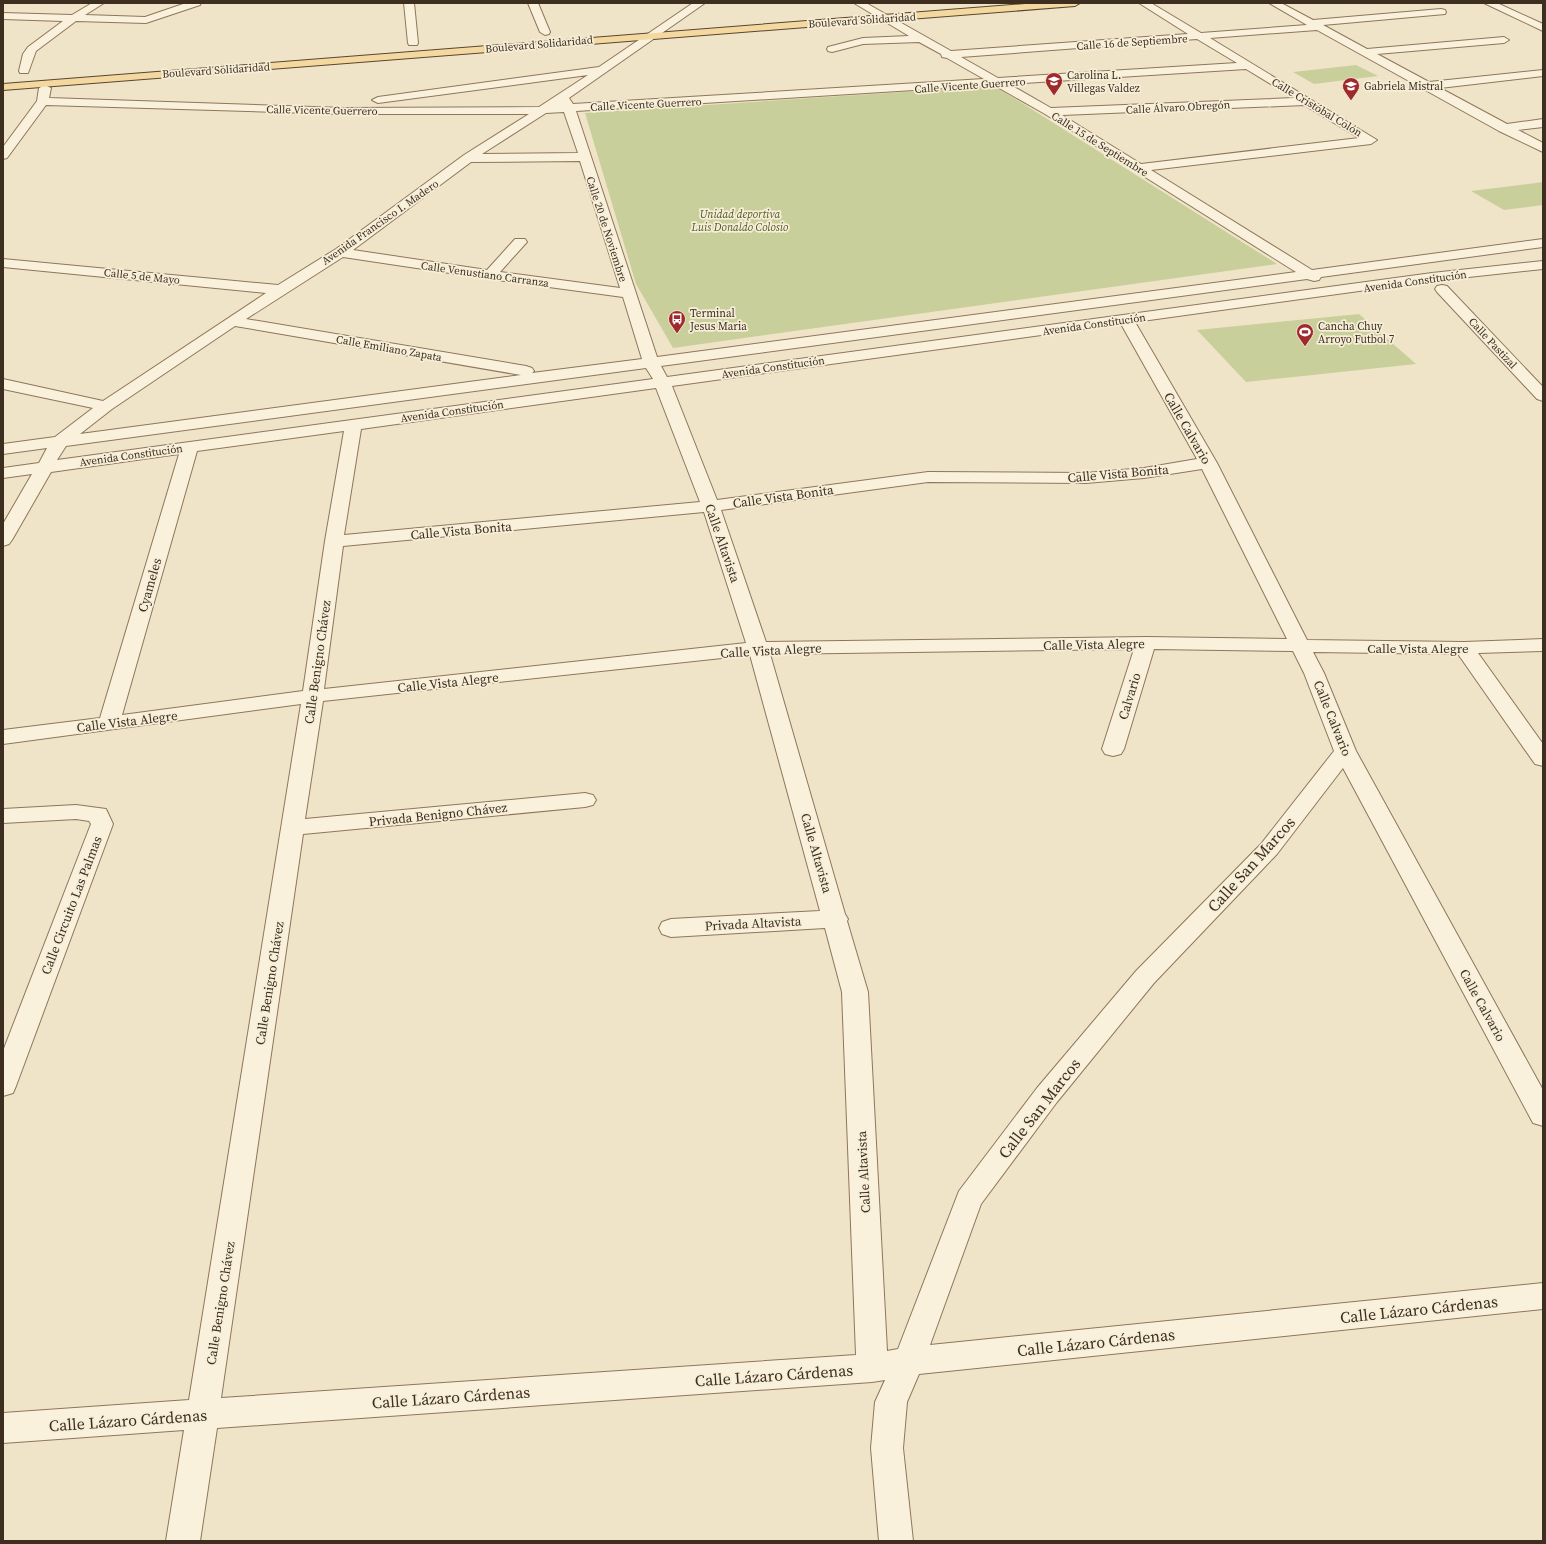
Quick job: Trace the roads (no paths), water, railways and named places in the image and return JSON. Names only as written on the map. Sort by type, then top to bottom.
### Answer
[{"type":"main road","name":"Boulevard Solidaridad","points":[[3,87],[652,30],[884,18],[1075,3]]},
{"type":"main road","name":"Boulevard Solidaridad","points":[[859,6],[889,6]]},
{"type":"main road","points":[[671,23],[695,21]]},
{"type":"main road","points":[[10,72],[39,70]]},
{"type":"street","points":[[24,71],[28,54],[32,49],[72,19],[99,3]]},
{"type":"street","points":[[3,16],[136,21],[146,20],[196,3]]},
{"type":"street","points":[[409,3],[413,43]]},
{"type":"street","points":[[533,3],[545,32]]},
{"type":"street","name":"Avenida Francisco I. Madero","points":[[60,441],[106,406],[232,321],[341,252],[468,158],[539,110],[566,103],[602,70],[652,30],[671,23],[700,3]]},
{"type":"street","name":"Calle Cristóbal Colón","points":[[1138,168],[1371,140],[1144,3]]},
{"type":"street","points":[[1274,3],[1503,128],[1543,148]]},
{"type":"street","points":[[1489,3],[1543,28]]},
{"type":"street","name":"Calle 15 de Septiembre","points":[[859,6],[884,18],[946,55],[1049,112],[1338,291],[1355,298],[1543,277]]},
{"type":"street","name":"Calle 16 de Septiembre","points":[[946,55],[1200,37],[1441,12]]},
{"type":"street","points":[[832,49],[847,42],[860,40],[918,39]]},
{"type":"street","points":[[1365,52],[1504,40]]},
{"type":"street","name":"Calle Vicente Guerrero","points":[[566,103],[998,83],[1249,66]]},
{"type":"street","points":[[304,110],[602,70]]},
{"type":"street","points":[[1426,86],[1543,73]]},
{"type":"street","points":[[3,155],[43,101],[46,83]]},
{"type":"street","name":"Calle Vicente Guerrero","points":[[43,101],[344,111],[539,110]]},
{"type":"street","name":"Calle Álvaro Obregón","points":[[1049,112],[1306,101]]},
{"type":"street","name":"Calle 20 de Noviembre","points":[[566,103],[651,362]]},
{"type":"street","points":[[1503,128],[1543,123]]},
{"type":"street","points":[[468,158],[584,157]]},
{"type":"street","points":[[490,275],[520,242]]},
{"type":"street","name":"Avenida Constitución","points":[[3,449],[1309,273],[1543,243]]},
{"type":"street","name":"Calle Venustiano Carranza","points":[[341,252],[490,275],[628,293]]},
{"type":"street","name":"Calle 5 de Mayo","points":[[4,263],[280,290]]},
{"type":"street","name":"Avenida Constitución","points":[[3,473],[1432,277],[1543,265]]},
{"type":"street","name":"Calle Pastizal","points":[[1442,289],[1543,396]]},
{"type":"street","name":"Calle Calvario","points":[[1126,320],[1208,463],[1314,673],[1345,751],[1543,1115]]},
{"type":"street","name":"Calle Emiliano Zapata","points":[[232,321],[547,375]]},
{"type":"street","name":"Calle Altavista","points":[[651,362],[662,382],[711,506],[758,648],[836,919],[855,992],[872,1368]]},
{"type":"street","points":[[3,384],[106,406]]},
{"type":"street","name":"Calle Benigno Chávez","points":[[183,1541],[313,696],[334,541],[354,424]]},
{"type":"street","points":[[3,540],[60,441]]},
{"type":"street","name":"Cyameles","points":[[109,724],[190,447]]},
{"type":"street","name":"Calle Vista Bonita","points":[[334,541],[711,506],[928,476],[1086,478],[1144,473],[1208,463]]},
{"type":"street","name":"Calle Vista Alegre","points":[[3,737],[313,696],[758,648],[1146,643],[1300,647],[1464,648],[1543,645]]},
{"type":"street","name":"Calvario","points":[[1113,749],[1146,643]]},
{"type":"street","points":[[1464,648],[1543,759]]},
{"type":"street","name":"Calle San Marcos","points":[[896,1541],[887,1448],[891,1402],[909,1361],[969,1199],[1046,1095],[1130,994],[1269,849],[1345,751]]},
{"type":"street","name":"Privada Benigno Chávez","points":[[292,828],[585,800]]},
{"type":"street","name":"Calle Circuito Las Palmas","points":[[3,816],[76,812],[98,814],[102,824],[3,1086]]},
{"type":"street","name":"Privada Altavista","points":[[671,928],[836,919]]},
{"type":"street","name":"Calle Lázaro Cárdenas","points":[[3,1428],[872,1368],[909,1361],[1543,1296]]},
{"type":"place","name":"Carolina L. Villegas Valdez","points":[[1054,96]]},
{"type":"place","name":"Gabriela Mistral","points":[[1351,101]]},
{"type":"place","name":"Terminal Jesus Maria","points":[[677,334]]},
{"type":"place","name":"Cancha Chuy Arroyo Futbol 7","points":[[1305,347]]},
{"type":"park label","name":"Unidad deportiva Luis Donaldo Colosio","points":[[740,220]]}]
